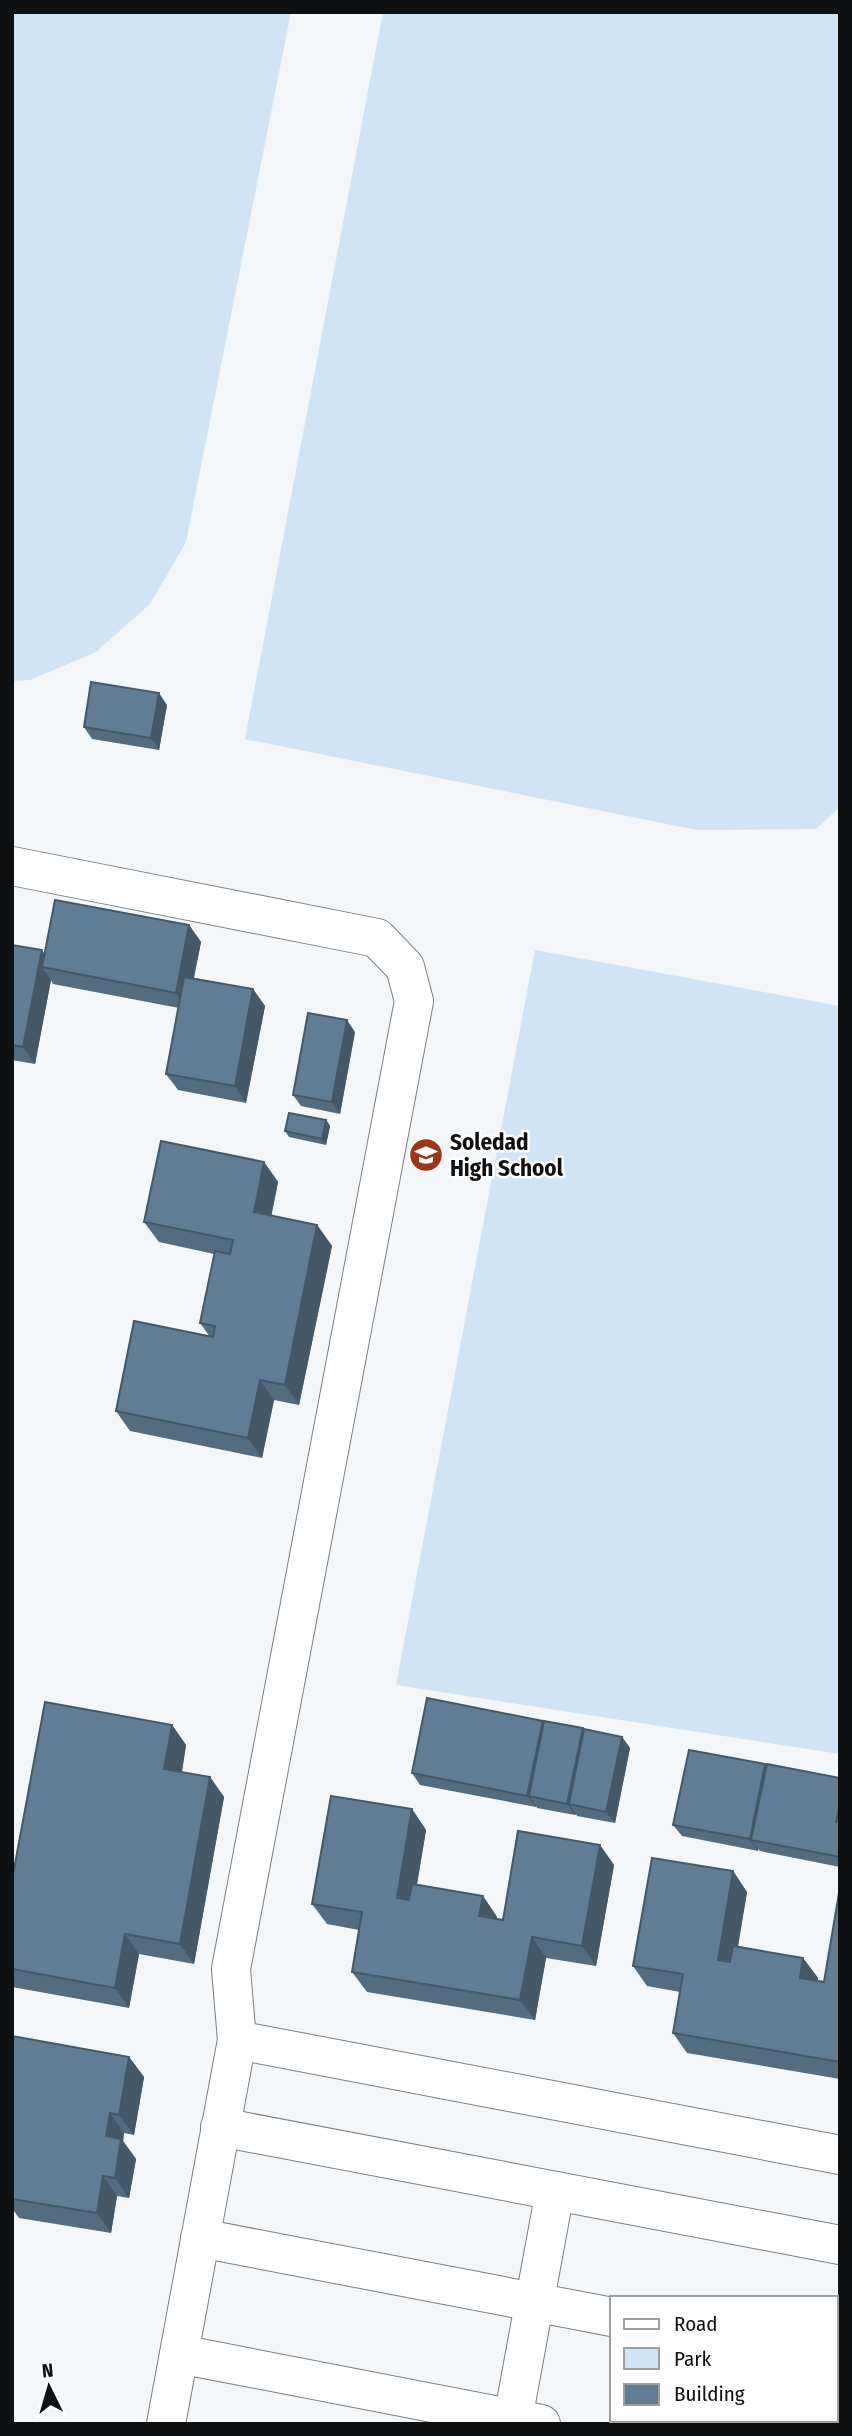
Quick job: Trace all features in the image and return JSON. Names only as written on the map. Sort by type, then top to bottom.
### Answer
[{"type":"lane","points":[[12,866],[377,938],[405,967],[414,1001],[231,1969],[237,2040],[166,2424]]},
{"type":"lane","points":[[237,2040],[840,2155]]},
{"type":"lane","points":[[220,2127],[840,2245]]},
{"type":"lane","points":[[179,2354],[522,2422],[534,2302],[555,2191]]},
{"type":"lane","points":[[200,2238],[610,2317]]},
{"type":"green space","points":[[12,12],[291,12],[186,542],[150,604],[96,652],[30,680],[12,681]]},
{"type":"green space","points":[[383,12],[840,12],[840,807],[816,829],[697,830],[245,739]]},
{"type":"green space","points":[[535,950],[840,1006],[840,1754],[396,1685]]},
{"type":"building","points":[[91,682],[159,693],[151,738],[84,727]]},
{"type":"building","points":[[55,900],[189,925],[176,993],[42,967]]},
{"type":"building","points":[[12,945],[42,950],[23,1047],[12,1045]]},
{"type":"building","points":[[184,977],[253,989],[235,1086],[166,1074]]},
{"type":"building","points":[[308,1013],[347,1020],[332,1102],[293,1095]]},
{"type":"building","points":[[289,1113],[326,1120],[322,1139],[285,1131]]},
{"type":"building","points":[[161,1141],[264,1162],[254,1212],[317,1225],[285,1385],[260,1380],[248,1438],[116,1411],[134,1321],[213,1337],[215,1326],[200,1323],[215,1251],[230,1254],[233,1240],[144,1222]]},
{"type":"building","points":[[427,1698],[543,1721],[527,1796],[412,1773]]},
{"type":"building","points":[[45,1702],[172,1725],[164,1769],[210,1777],[180,1944],[125,1934],[115,1988],[12,1969],[12,1880]]},
{"type":"building","points":[[544,1721],[583,1728],[567,1804],[529,1796]]},
{"type":"building","points":[[584,1729],[622,1737],[606,1812],[569,1804]]},
{"type":"building","points":[[689,1750],[765,1764],[750,1839],[673,1825]]},
{"type":"building","points":[[767,1764],[840,1778],[840,1802],[836,1823],[840,1805],[840,1857],[751,1840]]},
{"type":"building","points":[[331,1796],[412,1809],[397,1898],[409,1900],[412,1884],[483,1896],[479,1916],[503,1920],[518,1831],[600,1845],[582,1946],[532,1937],[520,2000],[352,1972],[362,1912],[312,1904]]},
{"type":"building","points":[[652,1858],[733,1871],[718,1960],[730,1962],[733,1946],[803,1958],[800,1978],[824,1982],[840,1893],[840,2062],[673,2033],[683,1974],[633,1966]]},
{"type":"building","points":[[12,2036],[129,2057],[119,2115],[110,2113],[106,2136],[121,2139],[115,2178],[103,2176],[97,2213],[12,2199]]},
{"type":"place","name":"Soledad High School","points":[[426,1155]]}]
